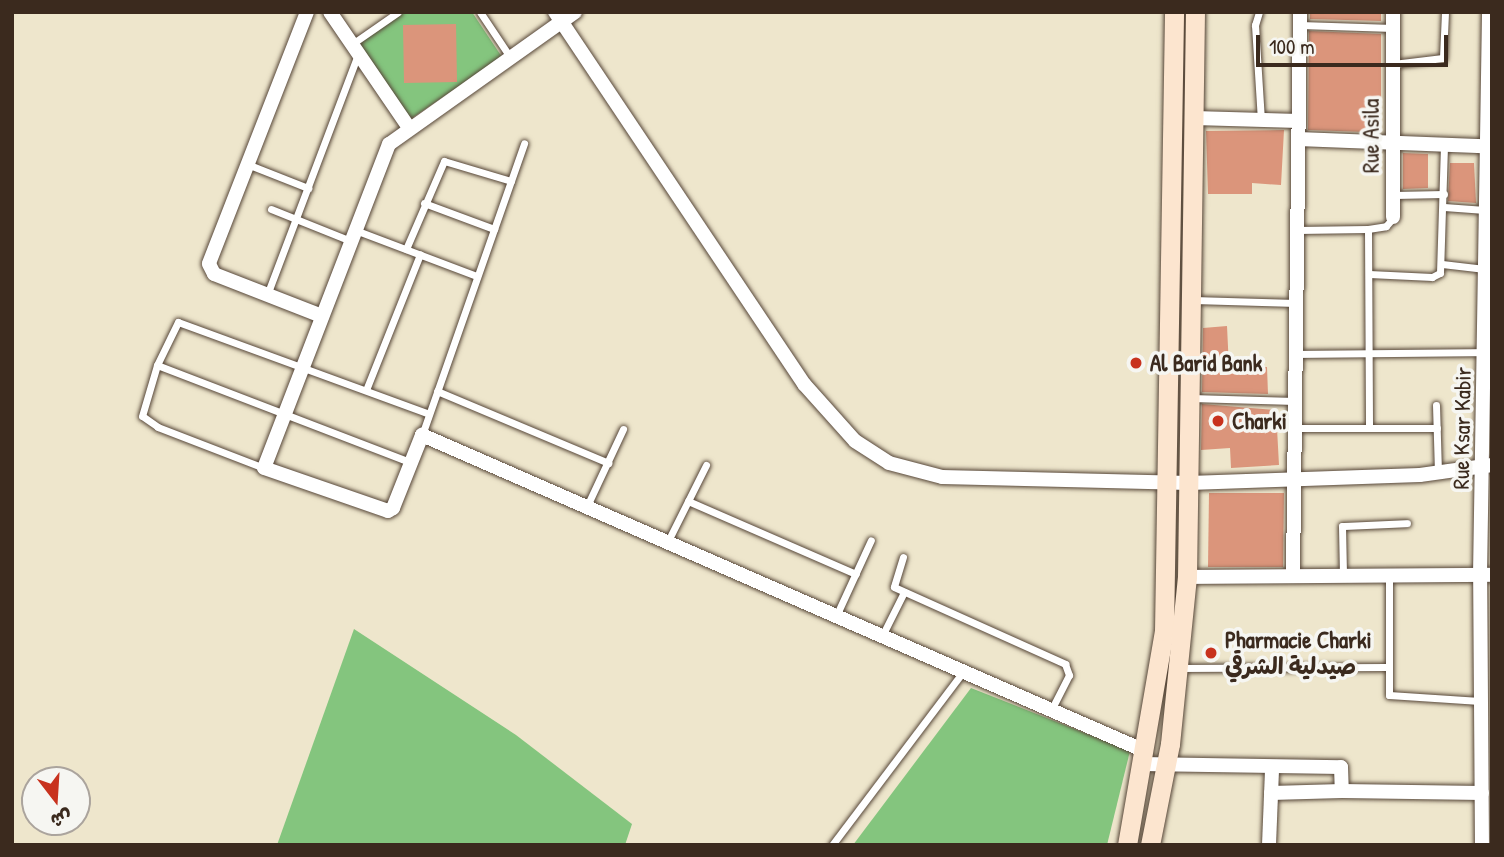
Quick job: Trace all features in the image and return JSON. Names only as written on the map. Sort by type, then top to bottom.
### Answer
[{"type":"street","points":[[307,12],[246,164],[210,269],[322,316]]},
{"type":"street","points":[[330,12],[409,128]]},
{"type":"street","points":[[575,12],[558,17],[510,57],[409,128],[385,151],[264,468],[388,511],[393,508],[422,435],[1052,709],[1144,758],[1166,766],[1272,769],[1341,767],[1342,791]]},
{"type":"street","points":[[1127,845],[1164,631],[1174,12]]},
{"type":"street","points":[[1150,845],[1166,766],[1187,577],[1195,12]]},
{"type":"street","name":"Rue Asila","points":[[1393,12],[1393,217]]},
{"type":"street","name":"Rue Ksar Kabir","points":[[1482,845],[1487,794],[1481,701],[1486,575],[1489,352],[1484,146],[1490,55],[1489,12]]},
{"type":"street","points":[[558,17],[804,384],[835,422],[871,454],[942,477],[1189,483],[1438,473],[1487,467]]},
{"type":"street","points":[[1293,574],[1300,19]]},
{"type":"street","points":[[1194,118],[1299,121]]},
{"type":"street","points":[[1298,139],[1394,139],[1484,146]]},
{"type":"street","points":[[1187,577],[1293,574],[1486,575]]},
{"type":"street","points":[[1269,845],[1272,769]]},
{"type":"street","points":[[1270,793],[1342,791],[1487,794]]},
{"type":"lane","points":[[267,295],[308,188],[355,49],[398,12]]},
{"type":"lane","points":[[480,12],[510,57]]},
{"type":"lane","points":[[1259,12],[1255,25],[1261,120]]},
{"type":"lane","points":[[1393,64],[1443,58],[1445,12]]},
{"type":"lane","points":[[1300,19],[1393,28]]},
{"type":"lane","points":[[422,435],[524,143]]},
{"type":"lane","points":[[1369,274],[1438,275],[1442,264],[1444,143]]},
{"type":"lane","points":[[406,249],[439,167],[447,160],[511,181]]},
{"type":"lane","points":[[246,164],[308,188]]},
{"type":"lane","points":[[1394,195],[1444,194]]},
{"type":"lane","points":[[424,203],[494,229]]},
{"type":"lane","points":[[1444,207],[1485,210]]},
{"type":"lane","points":[[271,209],[296,219],[406,249],[477,276]]},
{"type":"lane","points":[[1297,230],[1368,229],[1387,226],[1393,217]]},
{"type":"lane","points":[[1368,229],[1369,428]]},
{"type":"lane","points":[[366,390],[420,254]]},
{"type":"lane","points":[[1442,264],[1485,268]]},
{"type":"lane","points":[[1192,300],[1296,303]]},
{"type":"lane","points":[[264,468],[158,427],[142,416],[157,365],[178,322],[429,414]]},
{"type":"lane","points":[[1296,354],[1489,352]]},
{"type":"lane","points":[[157,365],[410,462]]},
{"type":"lane","points":[[437,391],[608,463]]},
{"type":"lane","points":[[1190,398],[1295,401]]},
{"type":"lane","points":[[1436,405],[1438,473]]},
{"type":"lane","points":[[1295,428],[1437,428]]},
{"type":"lane","points":[[587,506],[623,429]]},
{"type":"lane","points":[[668,541],[706,465]]},
{"type":"lane","points":[[688,501],[856,574]]},
{"type":"lane","points":[[1343,574],[1342,526],[1407,523]]},
{"type":"lane","points":[[837,614],[871,540]]},
{"type":"lane","points":[[904,557],[893,587],[1065,664],[1069,675],[1052,709]]},
{"type":"lane","points":[[1389,575],[1387,667],[1392,697],[1481,701]]},
{"type":"lane","points":[[883,634],[904,593]]},
{"type":"lane","points":[[1178,668],[1387,667]]},
{"type":"lane","points":[[832,845],[964,670]]},
{"type":"green space","points":[[404,12],[472,12],[502,57],[409,120],[357,44]]},
{"type":"green space","points":[[354,629],[516,735],[632,824],[625,845],[277,845]]},
{"type":"green space","points":[[971,688],[1130,751],[1107,845],[853,845]]},
{"type":"building","points":[[1310,12],[1381,12],[1381,21],[1310,19]]},
{"type":"building","points":[[456,24],[457,82],[404,83],[403,25]]},
{"type":"building","points":[[1309,31],[1381,34],[1381,124],[1366,124],[1366,132],[1308,130]]},
{"type":"building","points":[[1284,130],[1281,185],[1252,183],[1252,194],[1208,194],[1206,131]]},
{"type":"building","points":[[1403,153],[1428,154],[1428,188],[1403,189]]},
{"type":"building","points":[[1450,163],[1474,163],[1476,203],[1448,201]]},
{"type":"building","points":[[1227,326],[1229,368],[1267,367],[1268,394],[1202,392],[1203,328]]},
{"type":"building","points":[[1202,404],[1276,410],[1279,465],[1231,468],[1230,448],[1201,450]]},
{"type":"building","points":[[1209,493],[1284,493],[1283,567],[1208,567]]},
{"type":"place","name":"Al Barid Bank","points":[[1136,363]]},
{"type":"place","name":"Charki","points":[[1218,421]]},
{"type":"place","name":"Pharmacie Charki صيدلية الشرقي","points":[[1211,653]]}]
